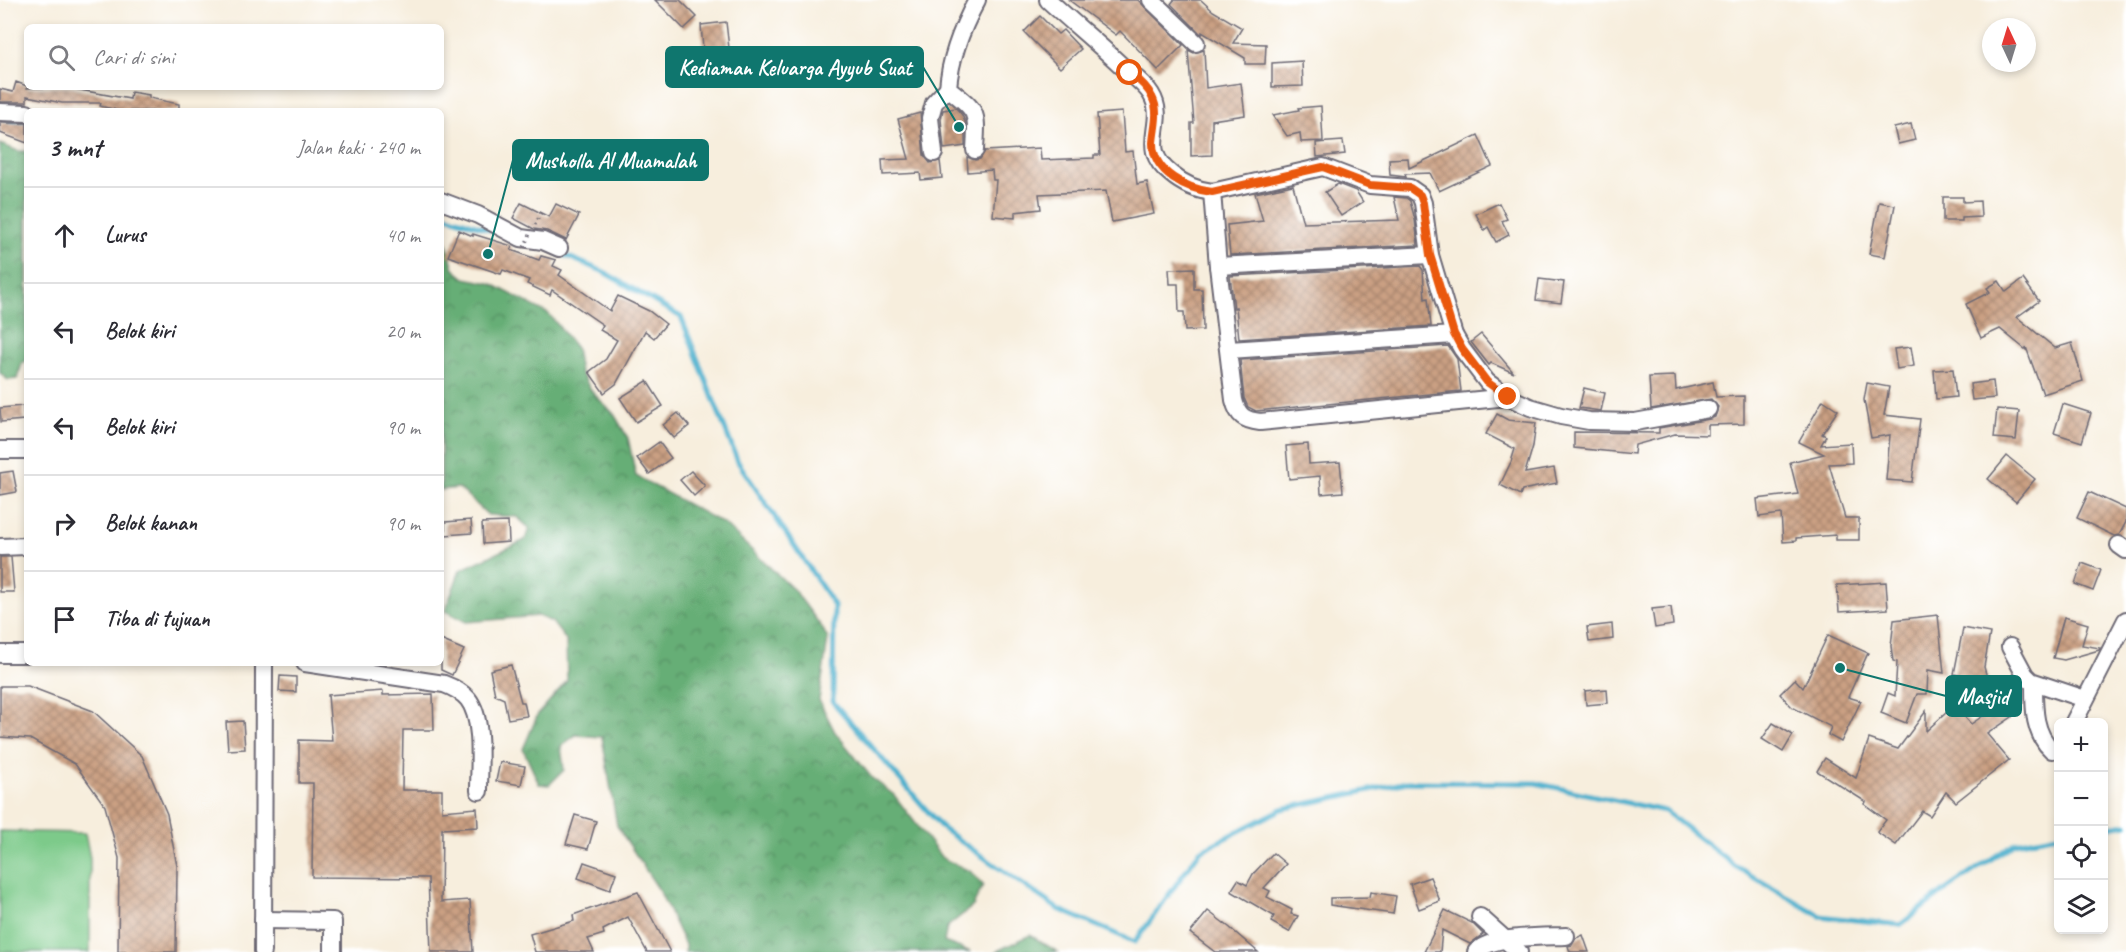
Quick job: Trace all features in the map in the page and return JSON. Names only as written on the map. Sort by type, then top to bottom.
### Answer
[{"type":"street","points":[[934,153],[930,118],[934,103],[948,88],[956,51],[977,0]]},
{"type":"street","points":[[1048,0],[1138,79],[1152,95],[1156,116],[1154,152],[1161,167],[1189,186],[1197,190],[1212,192],[1323,167],[1370,185],[1410,188],[1420,195],[1430,255],[1454,334],[1462,349],[1487,382],[1508,397],[1562,417],[1614,423],[1635,422],[1707,409]]},
{"type":"street","points":[[1151,0],[1196,43]]},
{"type":"street","points":[[948,88],[974,111],[975,150]]},
{"type":"street","points":[[0,112],[24,112]]},
{"type":"street","points":[[1212,192],[1218,266],[1236,408],[1239,414],[1248,421],[1260,422],[1508,397]]},
{"type":"street","points":[[444,202],[462,208],[521,238],[543,241],[559,248]]},
{"type":"street","points":[[1218,266],[1430,255]]},
{"type":"street","points":[[1229,350],[1454,334]]},
{"type":"street","points":[[0,450],[24,450]]},
{"type":"street","points":[[0,547],[24,546]]},
{"type":"street","points":[[2076,718],[2126,620]]},
{"type":"street","points":[[2010,647],[2025,675],[2034,683],[2085,699]]},
{"type":"street","points":[[0,654],[24,654]]},
{"type":"street","points":[[263,952],[264,666]]},
{"type":"street","points":[[325,666],[444,684],[462,693],[469,699],[478,722],[479,791]]},
{"type":"street","points":[[2034,683],[2036,721],[2047,745],[2054,750]]},
{"type":"street","points":[[1480,917],[1519,952]]},
{"type":"street","points":[[263,920],[333,921],[333,952]]},
{"type":"street","points":[[1476,952],[1482,946],[1506,940],[1566,936]]},
{"type":"path","points":[[524,247],[542,211]]},
{"type":"green space","points":[[0,144],[24,151],[24,362],[17,379],[8,380],[0,373]]},
{"type":"green space","points":[[444,240],[454,269],[465,278],[490,283],[549,314],[576,348],[580,372],[593,393],[614,414],[628,438],[636,476],[724,524],[794,590],[821,626],[828,639],[819,700],[835,732],[872,778],[894,795],[942,858],[970,871],[983,885],[973,906],[947,927],[944,942],[971,952],[685,952],[685,945],[659,890],[617,826],[602,737],[576,735],[561,746],[564,770],[549,785],[539,784],[523,749],[538,714],[567,681],[566,640],[552,622],[538,616],[466,622],[445,611],[460,570],[525,540],[529,528],[517,517],[488,515],[459,488],[444,490]]},
{"type":"green space","points":[[0,831],[85,833],[90,858],[90,952],[0,952]]},
{"type":"green space","points":[[1030,935],[1058,952],[995,952]]},
{"type":"building","points":[[655,0],[680,0],[697,17],[684,29]]},
{"type":"building","points":[[1069,0],[1138,0],[1183,45],[1158,70],[1120,31],[1116,35]]},
{"type":"building","points":[[1174,0],[1201,0],[1213,11],[1242,28],[1233,43],[1266,44],[1265,64],[1245,64],[1245,58],[1202,32],[1202,35],[1171,4]]},
{"type":"building","points":[[1040,16],[1058,34],[1063,30],[1081,49],[1060,68],[1024,32]]},
{"type":"building","points":[[726,22],[730,57],[704,60],[701,25]]},
{"type":"building","points":[[1188,50],[1194,53],[1204,50],[1206,88],[1241,83],[1245,115],[1212,120],[1212,155],[1191,156],[1191,123],[1194,123]]},
{"type":"building","points":[[1302,61],[1303,86],[1272,87],[1272,63]]},
{"type":"building","points":[[16,82],[24,85],[24,90],[80,90],[130,99],[131,92],[179,104],[179,108],[108,108],[100,106],[101,103],[62,103],[27,96],[27,102],[0,102],[0,89],[13,92]]},
{"type":"building","points":[[1321,106],[1323,141],[1301,142],[1300,133],[1287,136],[1273,115],[1299,110],[1298,108]]},
{"type":"building","points":[[956,108],[965,122],[965,146],[944,149],[941,119],[943,110]]},
{"type":"building","points":[[1122,112],[1125,152],[1133,151],[1137,184],[1147,182],[1154,214],[1112,222],[1106,191],[1039,194],[1041,209],[1015,212],[1015,218],[993,216],[996,180],[993,180],[992,170],[968,172],[967,157],[975,160],[980,159],[985,151],[1040,148],[1041,160],[1094,158],[1094,155],[1100,155],[1097,114]]},
{"type":"building","points":[[920,113],[924,155],[930,163],[940,161],[942,178],[921,180],[920,173],[883,175],[882,160],[909,159],[898,119]]},
{"type":"building","points":[[0,123],[24,123],[24,142],[0,133]]},
{"type":"building","points":[[1911,124],[1915,140],[1898,144],[1894,128]]},
{"type":"building","points":[[1478,135],[1492,166],[1439,191],[1430,173],[1405,174],[1406,177],[1390,175],[1389,159],[1408,158],[1409,168]]},
{"type":"building","points":[[1343,141],[1345,154],[1317,157],[1316,143]]},
{"type":"building","points":[[1338,184],[1356,191],[1363,202],[1341,216],[1325,192]]},
{"type":"building","points":[[1293,185],[1303,223],[1399,220],[1394,197],[1406,198],[1410,201],[1415,220],[1418,245],[1230,255],[1227,225],[1263,221],[1255,193]]},
{"type":"building","points":[[1943,197],[1963,197],[1963,202],[1980,201],[1981,217],[1962,218],[1962,221],[1943,221]]},
{"type":"building","points":[[1879,202],[1895,205],[1885,257],[1869,254]]},
{"type":"building","points":[[521,203],[549,217],[556,204],[579,215],[566,240],[547,231],[534,229],[513,218]]},
{"type":"building","points":[[1499,203],[1507,219],[1502,221],[1509,235],[1496,242],[1488,227],[1484,230],[1476,214]]},
{"type":"building","points":[[459,230],[512,246],[511,250],[539,260],[541,256],[556,260],[553,266],[562,270],[559,275],[610,311],[618,296],[649,311],[666,324],[654,338],[645,331],[616,384],[604,393],[589,372],[606,359],[617,340],[600,330],[603,325],[552,290],[550,295],[527,284],[529,280],[503,270],[501,274],[448,256]]},
{"type":"building","points":[[1420,266],[1423,270],[1425,299],[1428,298],[1431,326],[1239,339],[1230,276]]},
{"type":"building","points":[[1194,268],[1194,289],[1202,289],[1203,330],[1185,331],[1184,312],[1179,312],[1178,284],[1170,284],[1169,269]]},
{"type":"building","points":[[1539,279],[1564,282],[1561,303],[1536,300]]},
{"type":"building","points":[[2023,279],[2039,301],[2017,317],[2055,348],[2072,343],[2083,381],[2043,394],[2026,347],[2026,350],[2000,329],[1981,338],[1966,304],[1990,292],[1987,288],[1999,281],[2006,292]]},
{"type":"building","points":[[1481,334],[1514,373],[1491,363],[1489,365],[1471,342]]},
{"type":"building","points":[[1448,346],[1457,359],[1461,391],[1256,411],[1248,407],[1244,398],[1240,360]]},
{"type":"building","points":[[1911,347],[1914,366],[1897,369],[1894,349]]},
{"type":"building","points":[[1953,369],[1956,397],[1936,399],[1934,370]]},
{"type":"building","points":[[1675,376],[1676,390],[1713,382],[1716,397],[1744,396],[1744,424],[1708,425],[1708,435],[1675,434],[1635,445],[1634,454],[1574,448],[1574,432],[1659,433],[1659,428],[1715,417],[1718,407],[1711,399],[1651,409],[1649,377]]},
{"type":"building","points":[[647,381],[663,406],[636,422],[620,398]]},
{"type":"building","points":[[1993,381],[1995,398],[1972,400],[1970,384]]},
{"type":"building","points":[[1867,383],[1889,387],[1884,415],[1920,419],[1912,482],[1886,480],[1890,435],[1871,438],[1864,400]]},
{"type":"building","points":[[1584,388],[1605,393],[1601,411],[1579,408]]},
{"type":"building","points":[[1823,400],[1838,410],[1822,434],[1826,436],[1821,445],[1851,443],[1852,463],[1829,464],[1845,518],[1859,518],[1859,540],[1836,540],[1836,535],[1796,538],[1796,541],[1783,542],[1781,514],[1759,517],[1757,499],[1798,494],[1790,462],[1824,454],[1799,442]]},
{"type":"building","points":[[2063,404],[2091,413],[2082,442],[2054,433]]},
{"type":"building","points":[[23,406],[24,420],[1,422],[0,408]]},
{"type":"building","points":[[1997,409],[2019,411],[2016,440],[1994,438]]},
{"type":"building","points":[[678,413],[689,426],[674,438],[663,425]]},
{"type":"building","points":[[1497,414],[1508,420],[1536,423],[1533,446],[1525,473],[1554,468],[1557,483],[1522,490],[1520,495],[1500,485],[1515,449],[1486,434]]},
{"type":"building","points":[[659,442],[671,458],[649,474],[637,458]]},
{"type":"building","points":[[1308,444],[1309,464],[1340,462],[1343,492],[1321,494],[1320,476],[1289,479],[1286,446]]},
{"type":"building","points":[[2007,456],[2035,479],[2016,502],[1988,479]]},
{"type":"building","points":[[13,471],[17,492],[0,495],[0,473]]},
{"type":"building","points":[[691,471],[705,486],[694,496],[680,480]]},
{"type":"building","points":[[2089,492],[2126,509],[2126,522],[2119,535],[2114,536],[2077,518]]},
{"type":"building","points":[[471,520],[472,533],[445,535],[445,522]]},
{"type":"building","points":[[508,522],[509,542],[483,544],[482,523]]},
{"type":"building","points":[[0,557],[11,557],[14,592],[0,592]]},
{"type":"building","points":[[2082,563],[2101,570],[2093,591],[2075,584]]},
{"type":"building","points":[[1886,582],[1888,609],[1839,612],[1837,585]]},
{"type":"building","points":[[1671,607],[1673,625],[1655,628],[1652,609]]},
{"type":"building","points":[[1938,615],[1944,673],[1928,670],[1927,694],[1917,694],[1906,723],[1881,713],[1888,693],[1895,696],[1897,662],[1893,661],[1891,646],[1894,620]]},
{"type":"building","points":[[2064,617],[2088,624],[2082,645],[2100,648],[2099,650],[2064,660],[2053,658]]},
{"type":"building","points":[[1612,624],[1613,639],[1589,642],[1587,627]]},
{"type":"building","points":[[1963,628],[1990,633],[1984,667],[1988,681],[1966,687],[1963,676],[1954,674]]},
{"type":"building","points":[[1828,635],[1868,653],[1848,697],[1861,701],[1841,742],[1828,735],[1831,727],[1792,707],[1780,694],[1795,679],[1803,688]]},
{"type":"building","points":[[444,641],[464,650],[452,675],[441,670],[441,666],[444,666]]},
{"type":"building","points":[[511,665],[527,716],[508,719],[504,699],[495,695],[490,670]]},
{"type":"building","points":[[280,676],[296,677],[296,692],[279,691]]},
{"type":"building","points":[[0,686],[28,686],[93,711],[142,756],[167,814],[177,866],[176,952],[118,952],[119,858],[105,806],[75,764],[30,739],[0,737]]},
{"type":"building","points":[[1607,689],[1608,703],[1586,705],[1585,691]]},
{"type":"building","points":[[383,691],[383,695],[433,694],[434,730],[403,730],[402,790],[442,790],[442,811],[477,808],[478,827],[442,829],[441,902],[470,900],[473,952],[431,952],[428,878],[312,877],[313,783],[299,783],[299,740],[332,741],[328,695]]},
{"type":"building","points":[[2002,703],[2012,717],[1987,734],[2009,760],[1956,802],[1946,792],[1930,816],[1922,811],[1896,845],[1877,832],[1886,820],[1864,804],[1866,802],[1817,771],[1825,758],[1856,778],[1869,739],[1898,749],[1926,711],[1926,731],[1948,709],[1955,706],[1971,724]]},
{"type":"building","points":[[243,721],[245,749],[228,750],[226,722]]},
{"type":"building","points":[[1773,723],[1793,735],[1783,752],[1762,739]]},
{"type":"building","points":[[500,762],[525,766],[521,785],[496,781]]},
{"type":"building","points":[[575,815],[596,821],[588,849],[566,844]]},
{"type":"building","points":[[1273,853],[1286,864],[1264,888],[1270,891],[1267,897],[1292,910],[1291,914],[1298,916],[1289,932],[1271,922],[1274,916],[1231,891],[1238,880],[1247,885],[1253,874]]},
{"type":"building","points":[[584,862],[616,873],[610,890],[578,878]]},
{"type":"building","points":[[1430,877],[1440,901],[1419,909],[1410,884]]},
{"type":"building","points":[[638,892],[670,952],[647,952],[628,917],[603,930],[604,934],[588,939],[594,952],[535,952],[530,934],[574,921],[573,915]]},
{"type":"building","points":[[1371,892],[1396,896],[1393,914],[1330,905],[1330,898],[1370,897]]},
{"type":"building","points":[[1445,910],[1472,923],[1483,934],[1470,944],[1442,930],[1440,952],[1424,952]]},
{"type":"building","points":[[1208,911],[1258,952],[1215,952],[1190,933]]},
{"type":"building","points":[[1583,935],[1589,952],[1570,952],[1568,946]]},
{"type":"waterway","points":[[6,119],[24,124]]},
{"type":"waterway","points":[[444,215],[491,230]]},
{"type":"waterway","points":[[559,253],[602,271],[681,317],[738,462],[834,605],[833,702],[943,829],[1058,909],[1135,942],[1200,851],[1282,809],[1407,782],[1535,783],[1665,811],[1735,866],[1820,916],[1900,925],[1947,889],[2015,843],[2054,836]]},
{"type":"waterway","points":[[2108,827],[2126,824]]},
{"type":"place","name":"Kediaman Keluarga Ayyub Suat","points":[[959,127]]},
{"type":"place","name":"Musholla Al Muamalah","points":[[488,254]]},
{"type":"place","name":"Masjid","points":[[1840,668]]},
{"type":"route","points":[[1130,73],[1152,95],[1156,116],[1153,141],[1156,160],[1161,167],[1182,183],[1197,190],[1212,192],[1323,167],[1370,185],[1410,188],[1420,195],[1430,255],[1454,334],[1462,349],[1487,382],[1508,397]]}]
